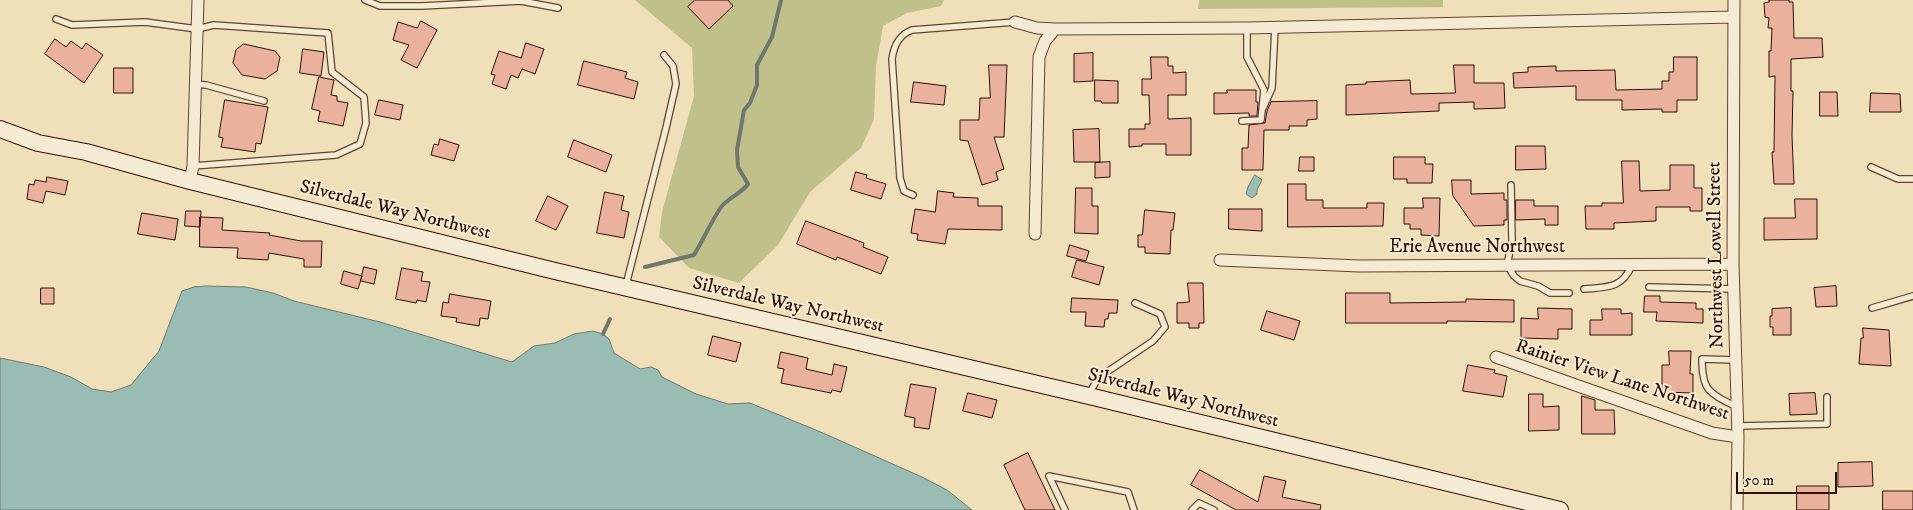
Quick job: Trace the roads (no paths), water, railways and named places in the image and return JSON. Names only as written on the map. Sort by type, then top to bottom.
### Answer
[{"type":"main road","name":"Silverdale Way Northwest","points":[[3,129],[38,143],[192,174],[625,288],[1088,396],[1541,508],[1560,510]]},
{"type":"street","points":[[192,174],[198,0]]},
{"type":"street","name":"Northwest Lowell Street","points":[[1734,0],[1733,264],[1738,431],[1737,510]]},
{"type":"street","points":[[1015,22],[1037,28],[1055,29],[1247,28],[1734,17]]},
{"type":"street","points":[[1035,234],[1039,57],[1045,41],[1055,29]]},
{"type":"street","name":"Erie Avenue Northwest","points":[[1220,260],[1359,266],[1733,264]]},
{"type":"street","name":"Rainier View Lane Northwest","points":[[1496,358],[1712,433],[1738,431]]},
{"type":"lane","points":[[365,0],[380,6],[521,1],[558,8]]},
{"type":"lane","points":[[56,19],[72,25],[145,22],[197,29],[214,25],[328,33],[332,72],[364,96],[366,123],[360,144],[336,154],[192,174]]},
{"type":"lane","points":[[913,195],[904,191],[900,178],[892,59],[895,44],[905,33],[912,30],[1015,22]]},
{"type":"lane","points":[[1262,109],[1272,88],[1274,27]]},
{"type":"lane","points":[[1242,121],[1261,120],[1264,90],[1247,57],[1247,28]]},
{"type":"lane","points":[[625,288],[676,84],[673,66],[664,55]]},
{"type":"lane","points":[[195,84],[206,85],[264,101]]},
{"type":"lane","points":[[1871,167],[1898,179],[1913,179]]},
{"type":"lane","points":[[1512,185],[1512,241],[1508,265],[1514,276],[1520,280],[1538,286],[1550,293],[1569,293]]},
{"type":"lane","points":[[1584,289],[1609,287],[1621,282],[1632,265]]},
{"type":"lane","points":[[1649,287],[1734,289]]},
{"type":"lane","points":[[1872,308],[1913,296]]},
{"type":"lane","points":[[1088,396],[1098,378],[1153,341],[1165,327],[1160,314],[1135,303]]},
{"type":"lane","points":[[1736,360],[1702,358],[1702,377],[1706,387],[1716,397],[1737,407]]},
{"type":"lane","points":[[1738,431],[1827,424],[1827,397]]},
{"type":"lane","points":[[1065,510],[1049,476],[1128,492],[1134,510]]},
{"type":"lane","points":[[1192,510],[1199,503],[1214,510]]},
{"type":"water","points":[[1255,175],[1262,180],[1257,194],[1252,198],[1246,194]]},
{"type":"water","points":[[206,286],[246,287],[273,293],[294,301],[380,322],[512,362],[534,346],[555,343],[574,334],[593,331],[603,334],[609,339],[614,353],[640,369],[651,367],[658,370],[662,377],[696,394],[728,404],[750,403],[823,433],[922,477],[947,490],[972,510],[0,510],[0,358],[44,367],[71,377],[92,389],[111,392],[131,385],[159,351],[182,291]]},
{"type":"waterway","points":[[645,267],[694,255],[721,207],[748,184],[738,167],[737,150],[744,110],[750,103],[757,85],[757,65],[772,37],[781,0]]},
{"type":"waterway","points":[[603,334],[610,319]]}]
